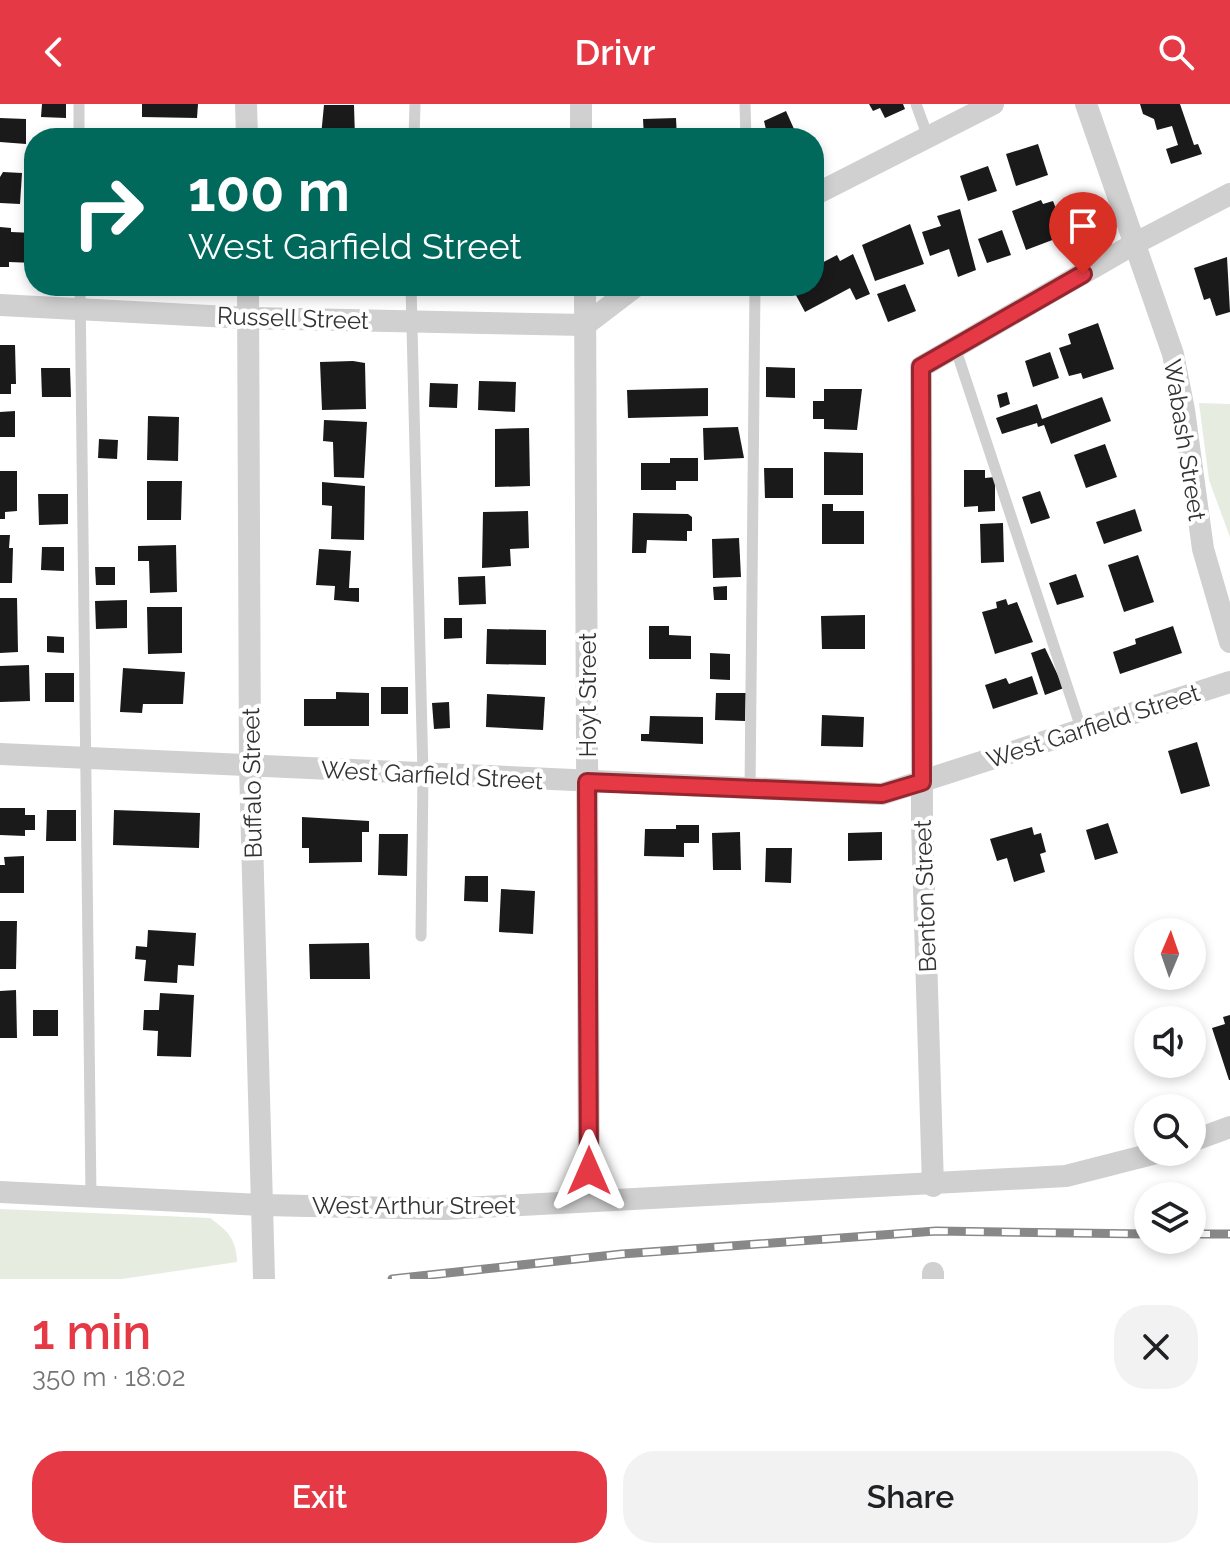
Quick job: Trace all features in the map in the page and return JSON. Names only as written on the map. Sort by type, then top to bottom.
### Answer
[{"type":"street","points":[[246,104],[247,128]]},
{"type":"street","points":[[581,104],[581,128]]},
{"type":"street","points":[[824,190],[993,104]]},
{"type":"street","name":"Wabash Street","points":[[1086,104],[1173,354],[1203,549],[1230,642]]},
{"type":"street","points":[[955,347],[1134,244],[1230,194]]},
{"type":"street","name":"Buffalo Street","points":[[248,296],[250,766],[264,1279]]},
{"type":"street","name":"Hoyt Street","points":[[585,296],[589,1201]]},
{"type":"street","points":[[585,325],[623,296]]},
{"type":"street","name":"Russell Street","points":[[0,305],[248,318],[585,325]]},
{"type":"street","name":"Benton Street","points":[[933,1186],[922,782],[921,367],[955,347]]},
{"type":"street","name":"West Garfield Street","points":[[0,754],[882,794],[1230,682]]},
{"type":"street","points":[[1206,1136],[1230,1127]]},
{"type":"street","name":"West Arthur Street","points":[[0,1192],[263,1205],[445,1209],[933,1186],[1066,1176],[1134,1159]]},
{"type":"lane","points":[[79,104],[79,128]]},
{"type":"lane","points":[[414,128],[415,104]]},
{"type":"lane","points":[[745,104],[746,128]]},
{"type":"lane","points":[[916,104],[928,137]]},
{"type":"lane","points":[[80,296],[91,1197]]},
{"type":"lane","points":[[411,296],[423,775],[421,936]]},
{"type":"lane","points":[[750,790],[755,296]]},
{"type":"lane","points":[[955,347],[1081,728]]},
{"type":"shaded area","points":[[1199,403],[1230,404],[1230,537],[1209,480]]},
{"type":"shaded area","points":[[0,1209],[210,1218],[230,1236],[237,1262],[122,1279],[0,1279]]},
{"type":"building","points":[[42,104],[66,104],[66,118],[41,117]]},
{"type":"building","points":[[142,104],[198,104],[197,118],[142,117]]},
{"type":"building","points":[[869,104],[903,104],[905,109],[885,118],[880,108],[873,111]]},
{"type":"building","points":[[1140,104],[1180,104],[1194,145],[1198,144],[1202,154],[1171,164],[1166,149],[1178,145],[1172,126],[1157,130],[1154,119],[1143,114]]},
{"type":"building","points":[[324,105],[354,105],[355,128],[322,128]]},
{"type":"building","points":[[786,111],[794,128],[766,128],[764,121]]},
{"type":"building","points":[[0,118],[26,119],[24,144],[0,142]]},
{"type":"building","points":[[676,118],[676,128],[643,128],[643,119]]},
{"type":"building","points":[[1038,144],[1048,175],[1016,186],[1006,154]]},
{"type":"building","points":[[988,166],[997,191],[968,201],[960,176]]},
{"type":"building","points":[[3,172],[22,173],[20,204],[0,203],[0,177]]},
{"type":"building","points":[[1041,200],[1043,204],[1053,201],[1061,221],[1050,225],[1055,239],[1026,250],[1012,211]]},
{"type":"building","points":[[960,209],[976,270],[958,277],[949,249],[930,256],[922,232],[941,226],[937,216]]},
{"type":"building","points":[[910,224],[924,264],[875,281],[862,245]]},
{"type":"building","points":[[0,227],[24,233],[24,263],[9,262],[9,267],[0,267]]},
{"type":"building","points":[[1002,230],[1011,255],[987,263],[978,239]]},
{"type":"building","points":[[853,254],[870,294],[856,300],[850,288],[805,312],[796,296],[824,296],[824,262],[837,255],[840,261]]},
{"type":"building","points":[[1227,257],[1230,312],[1216,316],[1210,298],[1204,300],[1194,268]]},
{"type":"building","points":[[905,284],[916,311],[888,322],[877,294]]},
{"type":"building","points":[[1098,323],[1114,369],[1083,379],[1081,373],[1069,376],[1059,348],[1071,344],[1068,334]]},
{"type":"building","points":[[0,345],[15,345],[16,384],[11,384],[11,394],[0,394]]},
{"type":"building","points":[[1050,352],[1059,378],[1033,387],[1025,361]]},
{"type":"building","points":[[320,362],[365,363],[366,409],[322,410]]},
{"type":"building","points":[[766,367],[795,368],[795,398],[766,397]]},
{"type":"building","points":[[41,368],[70,368],[71,397],[42,397]]},
{"type":"building","points":[[479,381],[516,382],[515,412],[478,410]]},
{"type":"building","points":[[430,383],[458,384],[457,408],[429,407]]},
{"type":"building","points":[[708,388],[708,416],[628,418],[627,390]]},
{"type":"building","points":[[824,389],[862,389],[857,430],[824,429],[824,419],[813,419],[813,401],[824,401]]},
{"type":"building","points":[[1007,392],[1010,404],[1000,408],[997,395]]},
{"type":"building","points":[[1102,397],[1111,421],[1051,444],[1044,425],[1038,427],[1037,423],[1002,434],[996,418],[1037,404],[1042,419]]},
{"type":"building","points":[[15,411],[15,437],[0,437],[0,412]]},
{"type":"building","points":[[148,416],[179,417],[178,461],[147,460]]},
{"type":"building","points":[[324,420],[367,422],[364,478],[334,477],[333,442],[323,441]]},
{"type":"building","points":[[738,427],[744,458],[704,460],[703,428]]},
{"type":"building","points":[[529,428],[530,486],[495,487],[495,429]]},
{"type":"building","points":[[99,439],[118,440],[117,459],[98,458]]},
{"type":"building","points":[[1105,444],[1117,477],[1086,488],[1074,455]]},
{"type":"building","points":[[824,452],[863,453],[863,495],[824,495]]},
{"type":"building","points":[[670,458],[698,458],[698,481],[676,481],[676,490],[641,490],[641,463],[670,463]]},
{"type":"building","points":[[764,468],[793,468],[793,498],[765,498]]},
{"type":"building","points":[[964,470],[985,470],[985,478],[995,477],[995,511],[978,512],[978,506],[964,507]]},
{"type":"building","points":[[0,471],[17,471],[17,511],[5,512],[5,519],[0,519]]},
{"type":"building","points":[[147,481],[182,481],[181,520],[147,520]]},
{"type":"building","points":[[322,482],[365,486],[364,540],[331,539],[332,506],[322,505]]},
{"type":"building","points":[[1040,491],[1050,518],[1031,524],[1022,497]]},
{"type":"building","points":[[38,494],[68,494],[68,524],[39,525]]},
{"type":"building","points":[[822,504],[833,504],[833,511],[864,511],[864,544],[822,544]]},
{"type":"building","points":[[1135,509],[1142,531],[1104,544],[1096,522]]},
{"type":"building","points":[[528,511],[529,548],[510,549],[511,566],[482,568],[483,512]]},
{"type":"building","points":[[633,513],[688,514],[692,517],[692,531],[687,531],[687,541],[647,540],[646,553],[632,553]]},
{"type":"building","points":[[1003,523],[1004,562],[981,563],[980,524]]},
{"type":"building","points":[[0,535],[10,535],[9,548],[13,548],[12,583],[0,583]]},
{"type":"building","points":[[739,538],[741,577],[713,578],[712,539]]},
{"type":"building","points":[[176,545],[177,592],[150,593],[149,561],[138,561],[138,546]]},
{"type":"building","points":[[42,547],[64,547],[64,571],[41,570]]},
{"type":"building","points":[[319,549],[351,551],[349,588],[359,588],[359,602],[334,600],[335,586],[316,585]]},
{"type":"building","points":[[1138,555],[1154,602],[1124,612],[1108,565]]},
{"type":"building","points":[[95,567],[115,567],[115,585],[96,585]]},
{"type":"building","points":[[1076,574],[1084,597],[1057,605],[1049,583]]},
{"type":"building","points":[[485,576],[486,604],[459,605],[458,577]]},
{"type":"building","points":[[727,586],[727,600],[714,600],[713,587]]},
{"type":"building","points":[[0,598],[17,598],[18,652],[0,653]]},
{"type":"building","points":[[1006,599],[1008,605],[1017,602],[1033,642],[995,654],[982,612],[997,608],[996,602]]},
{"type":"building","points":[[127,600],[127,628],[96,629],[95,601]]},
{"type":"building","points":[[147,607],[182,607],[182,653],[148,654]]},
{"type":"building","points":[[865,615],[865,649],[822,649],[821,616]]},
{"type":"building","points":[[444,618],[462,618],[462,638],[444,639]]},
{"type":"building","points":[[649,626],[669,626],[669,635],[691,636],[691,659],[649,659]]},
{"type":"building","points":[[1173,626],[1182,653],[1120,674],[1113,652],[1136,644],[1135,639]]},
{"type":"building","points":[[487,629],[546,630],[546,665],[486,664]]},
{"type":"building","points":[[47,636],[64,637],[64,653],[47,652]]},
{"type":"building","points":[[1045,648],[1064,688],[1045,695],[1031,653]]},
{"type":"building","points":[[710,653],[730,654],[730,680],[710,679]]},
{"type":"building","points":[[29,665],[30,701],[0,702],[0,666]]},
{"type":"building","points":[[123,668],[185,672],[183,704],[143,704],[142,713],[120,712]]},
{"type":"building","points":[[45,673],[74,673],[74,702],[45,702]]},
{"type":"building","points":[[1032,676],[1038,694],[993,709],[985,685],[1006,678],[1009,684]]},
{"type":"building","points":[[381,687],[408,687],[408,714],[381,714]]},
{"type":"building","points":[[336,692],[369,693],[369,726],[304,726],[304,699],[336,699]]},
{"type":"building","points":[[716,693],[746,693],[745,721],[715,720]]},
{"type":"building","points":[[487,694],[545,697],[543,730],[486,727]]},
{"type":"building","points":[[449,702],[450,728],[434,729],[432,703]]},
{"type":"building","points":[[822,715],[864,717],[863,747],[821,746]]},
{"type":"building","points":[[650,716],[703,717],[703,744],[641,741],[641,734],[649,734]]},
{"type":"building","points":[[1197,742],[1210,786],[1181,794],[1168,751]]},
{"type":"building","points":[[0,808],[25,808],[25,815],[35,815],[35,830],[25,830],[25,836],[0,835]]},
{"type":"building","points":[[47,810],[76,810],[76,841],[46,841]]},
{"type":"building","points":[[114,810],[200,813],[199,848],[113,845]]},
{"type":"building","points":[[302,817],[369,821],[369,832],[362,832],[362,862],[309,863],[309,848],[302,848]]},
{"type":"building","points":[[1108,823],[1118,853],[1095,860],[1086,830]]},
{"type":"building","points":[[676,825],[699,825],[699,843],[684,843],[684,857],[644,856],[645,829],[676,829]]},
{"type":"building","points":[[1032,827],[1034,835],[1041,833],[1046,852],[1040,854],[1045,872],[1014,882],[1007,858],[997,861],[990,839]]},
{"type":"building","points":[[740,832],[741,870],[713,870],[712,833]]},
{"type":"building","points":[[882,832],[882,860],[848,861],[848,833]]},
{"type":"building","points":[[379,834],[408,834],[407,876],[378,875]]},
{"type":"building","points":[[766,848],[792,848],[791,883],[765,882]]},
{"type":"building","points":[[24,856],[24,893],[0,893],[0,865],[5,865],[4,857]]},
{"type":"building","points":[[465,876],[488,876],[488,902],[464,901]]},
{"type":"building","points":[[501,889],[535,891],[533,934],[499,932]]},
{"type":"building","points":[[0,921],[17,921],[16,969],[0,969]]},
{"type":"building","points":[[148,930],[196,933],[194,966],[178,965],[177,983],[144,981],[146,960],[135,959],[136,946],[147,947]]},
{"type":"building","points":[[369,943],[370,979],[310,979],[309,944]]},
{"type":"building","points":[[16,990],[17,1038],[0,1038],[0,991]]},
{"type":"building","points":[[160,993],[194,995],[191,1057],[157,1056],[158,1031],[143,1030],[144,1010],[159,1010]]},
{"type":"building","points":[[33,1010],[58,1010],[58,1036],[33,1036]]},
{"type":"building","points":[[1230,1015],[1229,1080],[1212,1028],[1225,1024],[1223,1017]]},
{"type":"railway","points":[[392,1279],[622,1254],[936,1231],[1134,1234]]},
{"type":"railway","points":[[1206,1234],[1230,1234]]},
{"type":"route","points":[[589,1171],[587,782],[882,794],[922,782],[921,367],[1083,274]]}]
